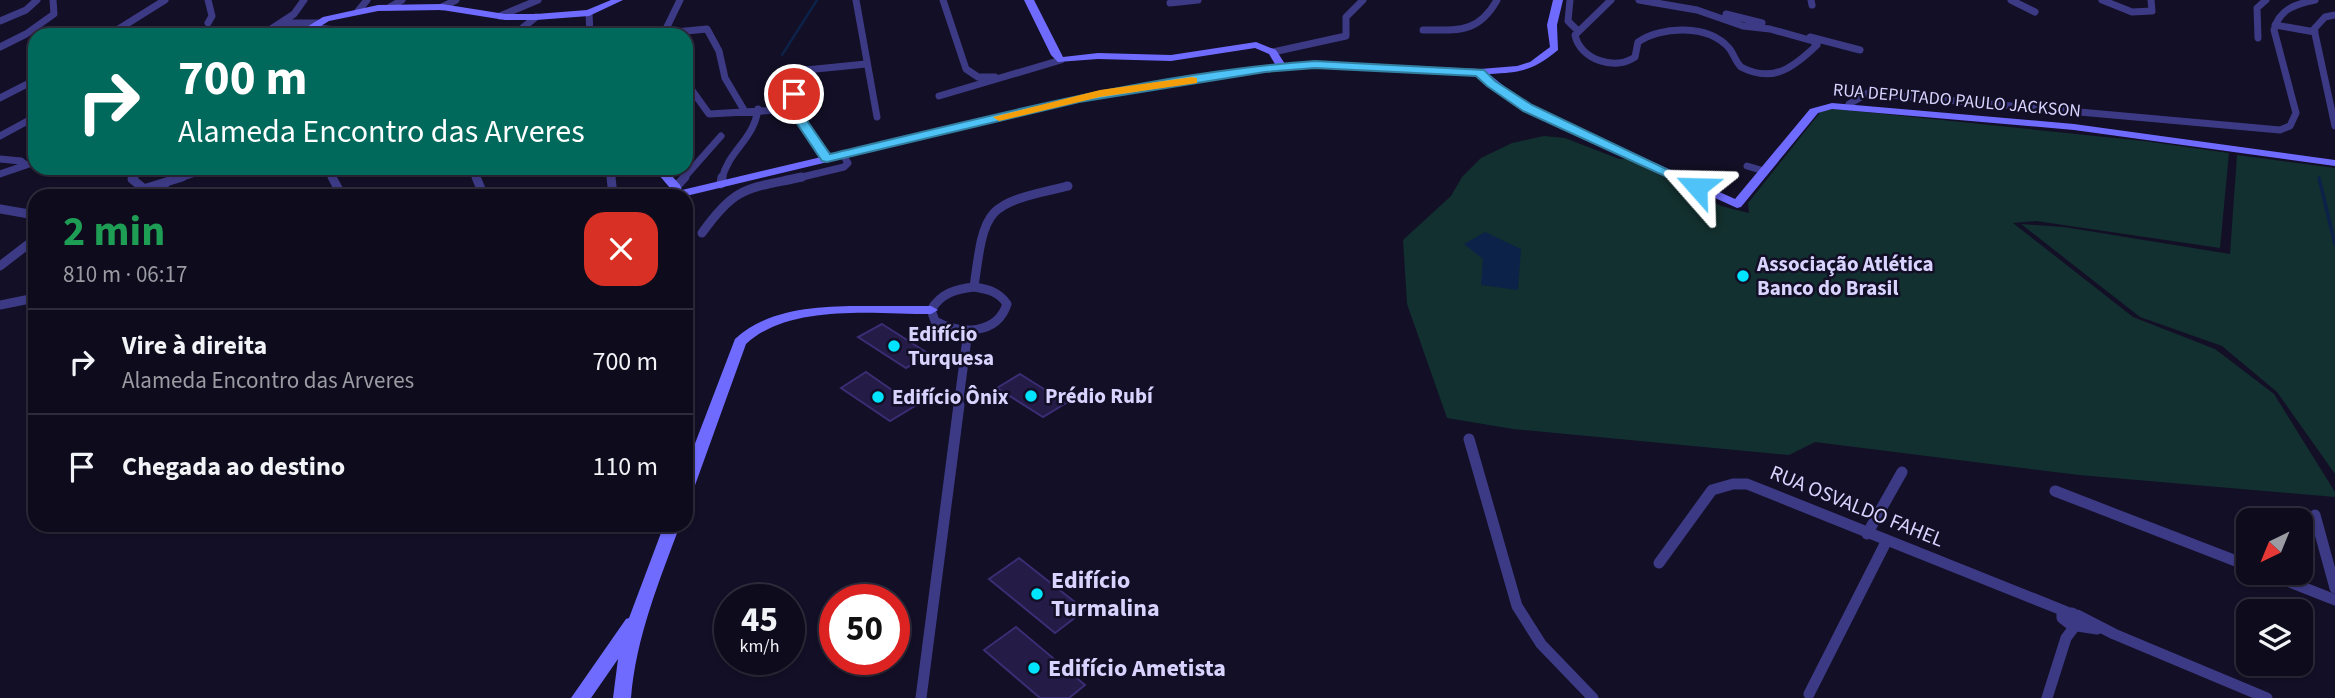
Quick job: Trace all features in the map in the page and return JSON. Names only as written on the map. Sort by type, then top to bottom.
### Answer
[{"type":"main road","points":[[310,28],[358,11],[390,7],[442,8],[500,16],[536,17],[589,13],[618,0]]},
{"type":"main road","points":[[1029,0],[1061,60],[1098,56],[1171,58],[1249,46],[1263,47],[1278,60]]},
{"type":"main road","points":[[692,189],[1090,96],[1278,60],[1315,65],[1480,72],[1527,67],[1552,51],[1556,43],[1552,25],[1558,0]]},
{"type":"main road","name":"RUA DEPUTADO PAULO JACKSON","points":[[1480,72],[1491,84],[1535,112],[1737,204],[1814,111],[1823,106],[1849,105],[2074,127],[2335,163]]},
{"type":"main road","points":[[693,469],[740,342],[752,329],[771,319],[794,314],[931,310]]},
{"type":"main road","points":[[622,698],[626,664],[641,611],[669,532]]},
{"type":"main road","points":[[580,698],[641,611]]},
{"type":"street","points":[[0,21],[26,9],[37,0]]},
{"type":"street","points":[[36,28],[54,14],[53,0]]},
{"type":"street","points":[[120,28],[165,0]]},
{"type":"street","points":[[208,0],[212,16],[208,23]]},
{"type":"street","points":[[273,28],[299,10],[304,0]]},
{"type":"street","points":[[358,11],[367,0]]},
{"type":"street","points":[[390,7],[402,0]]},
{"type":"street","points":[[442,8],[456,0]]},
{"type":"street","points":[[500,16],[538,0]]},
{"type":"street","points":[[667,28],[680,0]]},
{"type":"street","points":[[856,0],[877,117]]},
{"type":"street","points":[[943,0],[969,73],[985,78],[1001,76],[1061,60]]},
{"type":"street","points":[[1170,3],[1198,0]]},
{"type":"street","points":[[1278,60],[1346,36],[1346,17],[1363,0]]},
{"type":"street","points":[[1423,30],[1463,29],[1480,24],[1486,20],[1497,0]]},
{"type":"street","points":[[1570,0],[1569,21],[1578,31]]},
{"type":"street","points":[[1611,0],[1578,31],[1574,40],[1579,48],[1600,60],[1617,63],[1631,61],[1636,55],[1638,42],[1642,39],[1658,32],[1681,32],[1720,41],[1732,51],[1738,65],[1767,75],[1788,71],[1817,45],[1813,41],[1770,29],[1743,26],[1706,12],[1639,0]]},
{"type":"street","points":[[1653,0],[1737,16],[1860,50]]},
{"type":"street","points":[[2011,0],[2035,12]]},
{"type":"street","points":[[2102,0],[2128,11],[2152,10],[2151,0]]},
{"type":"street","points":[[2258,38],[2257,8],[2266,0]]},
{"type":"street","points":[[1849,105],[1868,93],[2280,130],[2290,126],[2296,113],[2276,25],[2281,13],[2298,3],[2315,0]]},
{"type":"street","points":[[589,13],[590,28]]},
{"type":"street","points":[[2335,15],[2325,17],[2314,29],[2335,126]]},
{"type":"street","points":[[523,28],[536,17]]},
{"type":"street","points":[[281,23],[333,28]]},
{"type":"street","points":[[2276,25],[2314,32]]},
{"type":"street","points":[[693,31],[707,29],[716,42],[725,78],[744,110]]},
{"type":"street","points":[[0,47],[28,33]]},
{"type":"street","points":[[827,159],[802,122],[794,94],[806,70],[866,64]]},
{"type":"street","points":[[939,96],[978,86],[1001,76]]},
{"type":"street","points":[[0,98],[28,84]]},
{"type":"street","points":[[693,93],[706,113],[797,109]]},
{"type":"street","points":[[721,184],[728,163],[754,132],[758,122],[758,110]]},
{"type":"street","points":[[0,136],[28,121]]},
{"type":"street","points":[[693,170],[721,136]]},
{"type":"street","points":[[702,233],[721,206],[741,191],[844,167],[848,163],[843,155]]},
{"type":"street","points":[[0,159],[28,163]]},
{"type":"street","points":[[0,174],[28,165]]},
{"type":"street","points":[[1747,166],[1764,171]]},
{"type":"street","points":[[136,175],[132,180],[143,188],[186,175]]},
{"type":"street","points":[[677,189],[689,175]]},
{"type":"street","points":[[159,189],[169,180]]},
{"type":"street","points":[[974,287],[980,241],[988,219],[1013,202],[1068,186]]},
{"type":"street","points":[[0,209],[28,214]]},
{"type":"street","points":[[0,266],[5,256],[28,243]]},
{"type":"street","points":[[974,287],[986,289],[1003,298],[1006,312],[992,325],[968,331],[941,326],[932,316],[931,310],[941,296],[962,288],[974,287]]},
{"type":"street","points":[[0,305],[28,299]]},
{"type":"street","points":[[921,698],[968,331]]},
{"type":"street","points":[[1468,439],[1520,614],[1536,639],[1593,698]]},
{"type":"street","points":[[1867,534],[1902,472]]},
{"type":"street","name":"RUA OSVALDO FAHEL","points":[[1660,563],[1712,490],[1733,484],[1761,488],[1886,542],[2029,597],[2071,619],[2114,634],[2263,697]]},
{"type":"street","points":[[2054,491],[2236,561]]},
{"type":"street","points":[[2315,514],[2335,588]]},
{"type":"street","points":[[1809,694],[1886,542]]},
{"type":"street","points":[[2297,585],[2335,600]]},
{"type":"street","points":[[2047,698],[2071,619]]},
{"type":"green space","name":"Associação Atlética Banco do Brasil","points":[[1835,109],[2144,141],[2229,153],[2220,248],[2036,221],[2013,223],[2133,317],[2215,349],[2274,394],[2335,492],[2335,497],[2079,475],[1815,442],[1789,455],[1513,429],[1447,418],[1407,304],[1403,240],[1451,196],[1462,177],[1481,158],[1512,143],[1544,136],[1565,138],[1619,159],[1628,159],[1721,206],[1749,213],[1748,203],[1822,110]]},
{"type":"green space","points":[[2237,155],[2335,168],[2335,474],[2277,392],[2222,346],[2140,317],[2021,224],[2064,227],[2230,254]]},
{"type":"water","points":[[1485,232],[1521,249],[1518,290],[1481,285],[1483,259],[1464,244]]},
{"type":"building","name":"Edifício Turquesa","points":[[882,324],[929,354],[906,368],[858,337]]},
{"type":"building","name":"Edifício Ônix","points":[[866,372],[915,406],[890,421],[841,388]]},
{"type":"building","name":"Prédio Rubí","points":[[1020,374],[1066,403],[1043,417],[997,388]]},
{"type":"building","name":"Edifício Turmalina","points":[[1019,558],[1085,610],[1055,633],[989,579]]},
{"type":"building","name":"Edifício Ametista","points":[[1016,627],[1085,685],[1069,698],[1040,698],[984,650]]},
{"type":"waterway","points":[[782,55],[817,0]]},
{"type":"waterway","points":[[2319,178],[2335,244]]},
{"type":"slow traffic","points":[[999,117],[1100,94],[1192,80]]},
{"type":"place","name":"Associação Atlética Banco do Brasil","points":[[1743,276]]},
{"type":"place","name":"Edifício Turquesa","points":[[894,346]]},
{"type":"place","name":"Prédio Rubí","points":[[1031,396]]},
{"type":"place","name":"Edifício Ônix","points":[[878,397]]},
{"type":"place","name":"Edifício Turmalina","points":[[1037,594]]},
{"type":"place","name":"Edifício Ametista","points":[[1034,668]]},
{"type":"route","points":[[794,94],[802,122],[827,159],[1079,98],[1265,68],[1370,66],[1480,72],[1491,84],[1527,108],[1697,187]]}]
